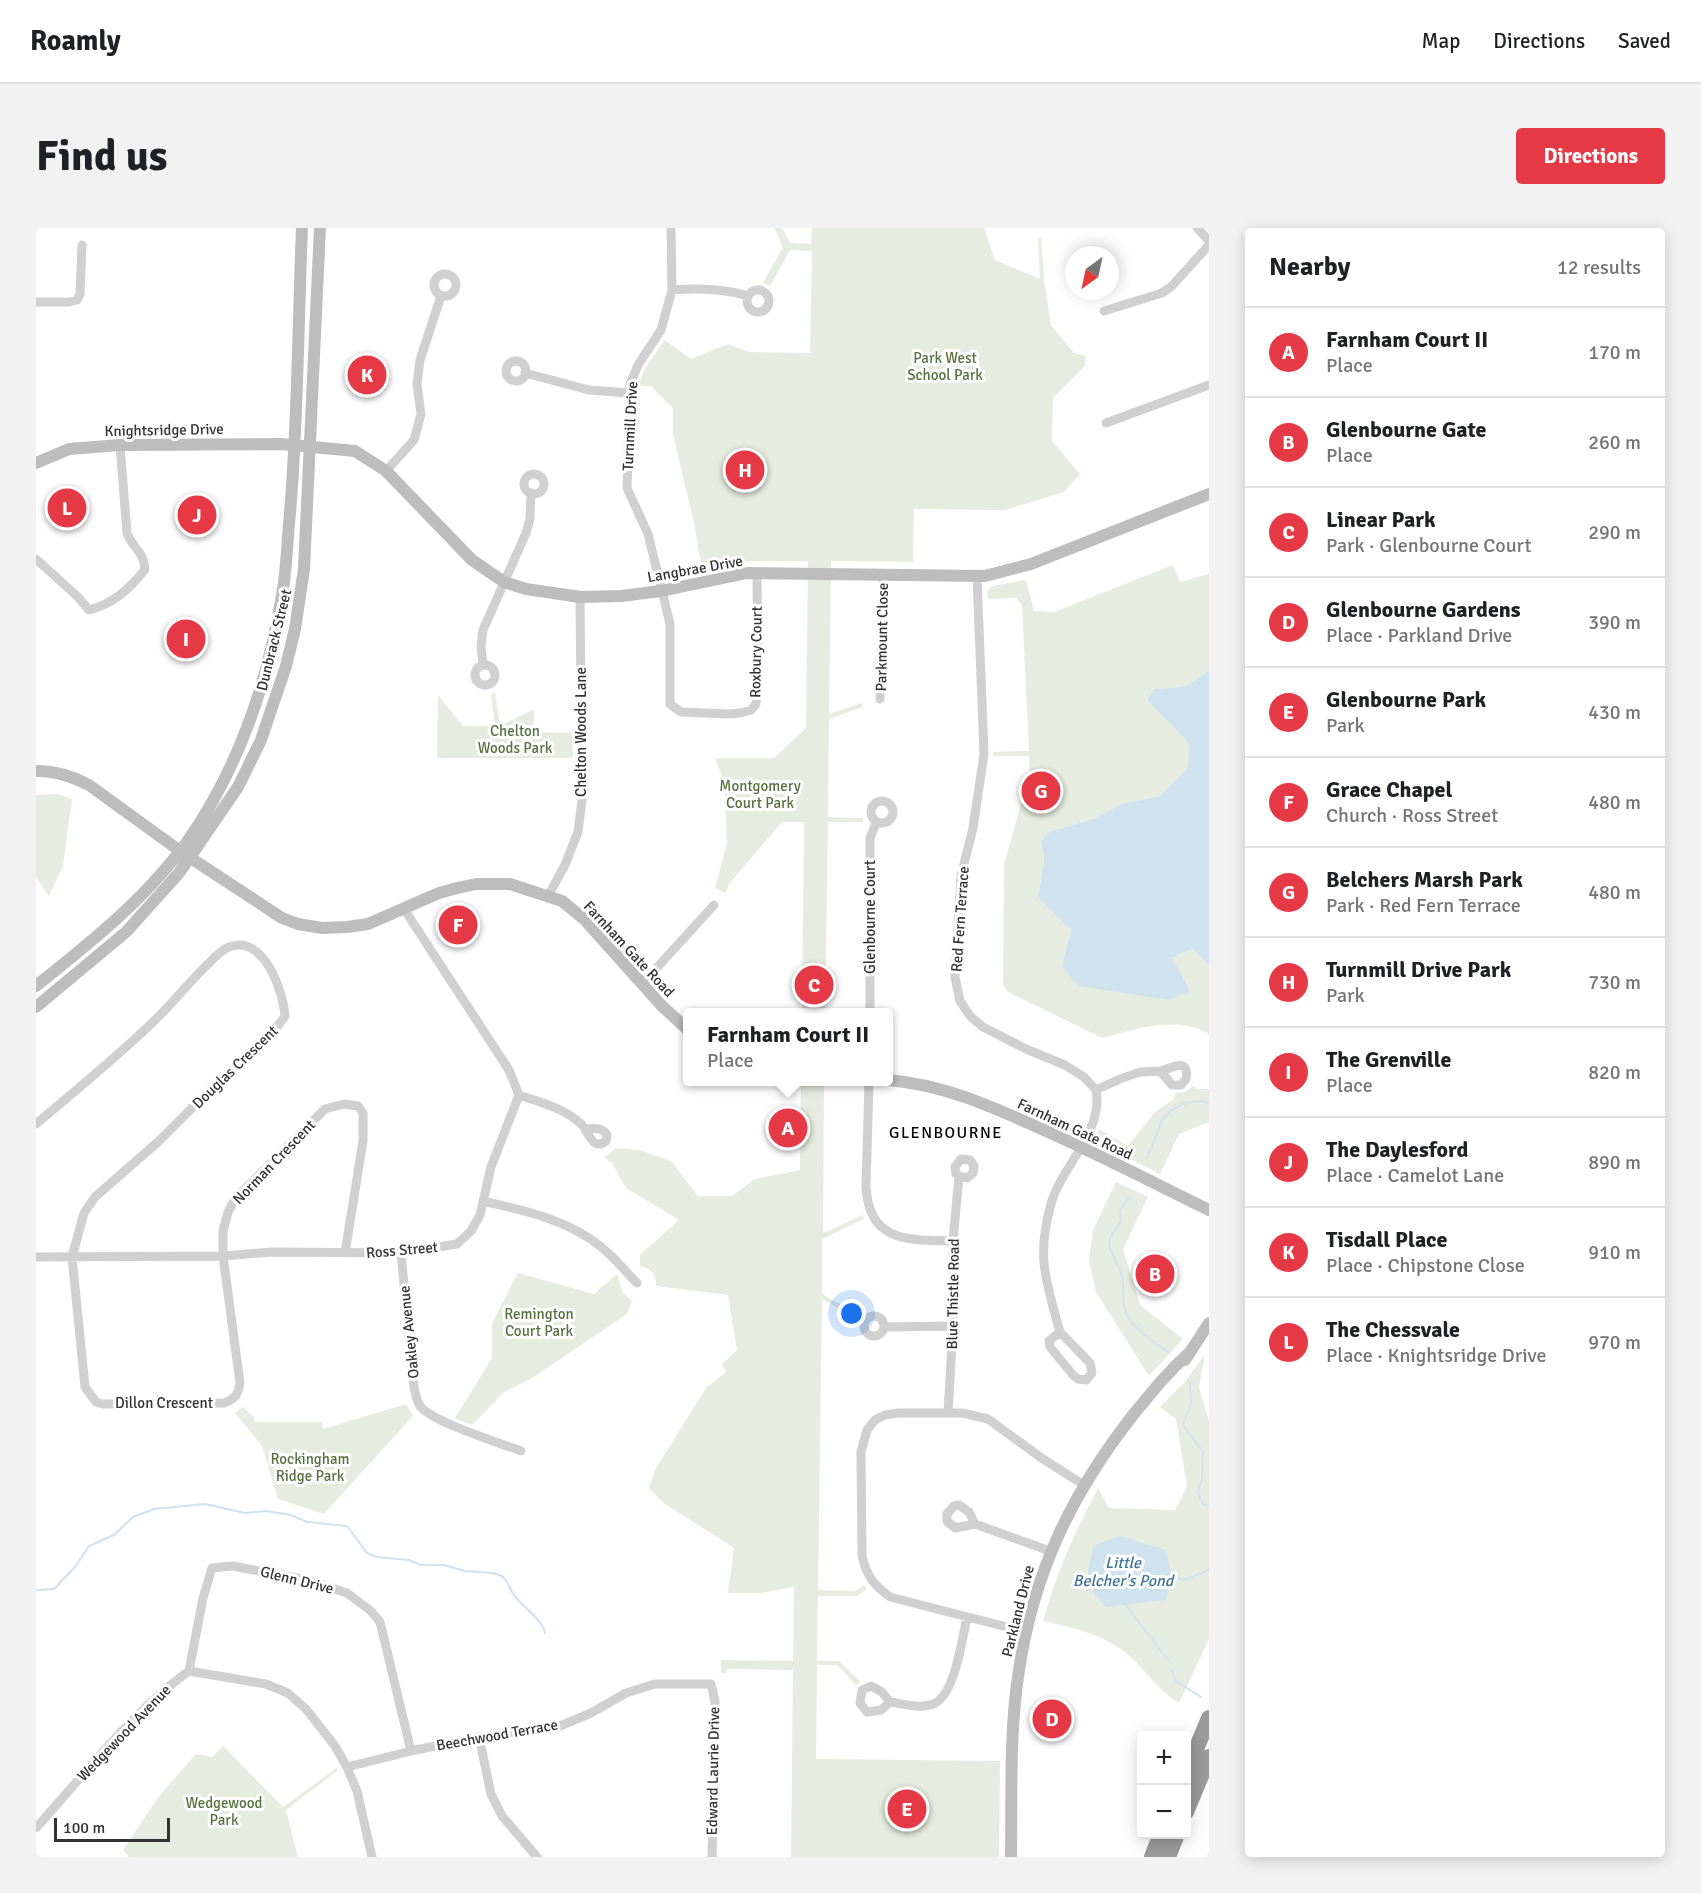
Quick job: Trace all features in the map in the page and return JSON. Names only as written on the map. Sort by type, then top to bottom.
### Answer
[{"type":"highway","points":[[1191,1761],[1209,1718]]},
{"type":"highway","points":[[1191,1800],[1209,1757]]},
{"type":"highway","points":[[1152,1857],[1159,1839]]},
{"type":"highway","points":[[1168,1857],[1176,1839]]},
{"type":"street","name":"Dunbrack Street","points":[[36,986],[118,919],[180,851],[219,788],[254,708],[266,669],[282,593],[296,445],[302,228]]},
{"type":"street","name":"Dunbrack Street","points":[[36,1007],[126,932],[190,858],[238,787],[256,750],[286,666],[295,629],[304,569],[321,228]]},
{"type":"street","name":"Turnmill Drive","points":[[661,591],[648,534],[627,488],[629,393],[633,374],[661,330],[672,290],[671,228]]},
{"type":"street","points":[[1104,311],[1162,293],[1172,286],[1209,243],[1197,228]]},
{"type":"street","points":[[36,302],[77,300],[80,294],[82,245]]},
{"type":"street","points":[[672,290],[694,288],[720,290],[748,296]]},
{"type":"street","points":[[386,471],[414,440],[421,414],[417,384],[420,360],[441,296]]},
{"type":"street","points":[[525,373],[589,390],[629,393]]},
{"type":"street","points":[[1106,423],[1209,385]]},
{"type":"street","name":"Knightsridge Drive","points":[[36,463],[69,450],[120,445],[296,445]]},
{"type":"street","points":[[36,559],[89,610],[104,606],[139,578],[145,569],[145,561],[141,552],[130,541],[128,533],[120,445]]},
{"type":"street","name":"Langbrae Drive","points":[[296,445],[355,451],[386,471],[472,560],[504,582],[526,589],[580,597],[621,596],[661,591],[747,573],[977,576],[1031,564],[1209,494]]},
{"type":"street","points":[[483,665],[481,646],[483,630],[526,533],[530,519],[531,494]]},
{"type":"street","name":"Roxbury Court","points":[[661,591],[669,624],[670,704],[681,712],[740,713],[751,710],[758,696],[757,573]]},
{"type":"street","name":"Parkmount Close","points":[[880,699],[883,575]]},
{"type":"street","name":"Red Fern Terrace","points":[[977,576],[984,754],[973,828],[961,876],[955,977],[960,1001],[970,1016],[983,1027],[1026,1049],[1065,1065],[1084,1077],[1096,1090]]},
{"type":"street","name":"Chelton Woods Lane","points":[[548,896],[565,865],[578,832],[582,800],[580,597]]},
{"type":"street","name":"Farnham Gate Road","points":[[36,771],[63,774],[89,785],[190,858],[282,918],[298,924],[322,928],[368,924],[439,893],[476,884],[510,884],[562,901],[584,919],[661,1005],[683,1026]]},
{"type":"street","name":"Glenbourne Court","points":[[870,1008],[870,838],[876,823]]},
{"type":"street","points":[[642,983],[714,905]]},
{"type":"street","points":[[404,909],[504,1061],[519,1095],[546,1104],[573,1117],[586,1129]]},
{"type":"street","name":"Douglas Crescent","points":[[36,1124],[101,1071],[156,1019],[223,950],[240,945],[253,948],[263,956],[282,993],[285,1016],[250,1056],[220,1080],[159,1141],[95,1197],[84,1213],[72,1257]]},
{"type":"street","points":[[1060,1332],[1049,1341],[1050,1347],[1073,1375],[1078,1379],[1086,1380],[1092,1373],[1090,1364],[1060,1332],[1045,1278],[1042,1247],[1051,1202],[1082,1147],[1096,1113],[1096,1090],[1125,1077],[1142,1072],[1160,1071]]},
{"type":"street","name":"Farnham Gate Road","points":[[893,1080],[910,1082],[976,1099],[1082,1147],[1209,1210]]},
{"type":"street","points":[[869,1086],[866,1187],[867,1203],[871,1214],[884,1230],[894,1235],[915,1240],[953,1241]]},
{"type":"street","name":"Ross Street","points":[[36,1257],[223,1256],[272,1252],[401,1253],[457,1244],[471,1232],[480,1215],[491,1167],[519,1095]]},
{"type":"street","name":"Norman Crescent","points":[[223,1256],[223,1231],[228,1212],[236,1199],[325,1110],[344,1104],[358,1106],[363,1113],[363,1141],[345,1253]]},
{"type":"street","name":"Blue Thistle Road","points":[[948,1413],[953,1326],[953,1241],[959,1176]]},
{"type":"street","points":[[483,1201],[555,1220],[582,1233],[601,1247],[637,1283]]},
{"type":"street","name":"Oakley Avenue","points":[[401,1253],[412,1379],[417,1399],[422,1407],[435,1417],[521,1451]]},
{"type":"street","name":"Dillon Crescent","points":[[72,1257],[85,1387],[96,1402],[103,1404],[233,1401],[238,1394],[240,1383],[223,1256]]},
{"type":"street","name":"Parkland Drive","points":[[1011,1857],[1013,1727],[1019,1671],[1026,1632],[1050,1551],[1104,1452],[1144,1402],[1165,1387],[1209,1323]]},
{"type":"street","points":[[884,1327],[953,1326]]},
{"type":"street","points":[[1026,1632],[890,1598],[873,1582],[866,1571],[862,1556],[861,1452],[867,1430],[875,1420],[885,1415],[974,1414],[988,1419],[1043,1460],[1084,1485]]},
{"type":"street","points":[[975,1524],[1050,1551]]},
{"type":"street","name":"Glenn Drive","points":[[189,1671],[203,1598],[212,1568],[233,1566],[307,1580],[347,1593],[371,1611],[380,1622],[411,1750]]},
{"type":"street","points":[[890,1702],[921,1706],[933,1704],[942,1698],[949,1688],[967,1617]]},
{"type":"street","points":[[189,1671],[266,1684],[288,1693],[306,1709],[335,1746],[347,1767],[357,1791],[372,1857]]},
{"type":"street","name":"Wedgewood Avenue","points":[[36,1828],[164,1688],[189,1671]]},
{"type":"street","name":"Beechwood Terrace","points":[[347,1767],[411,1750],[479,1737],[560,1726],[591,1713],[626,1693],[655,1684],[711,1684]]},
{"type":"street","name":"Edward Laurie Drive","points":[[711,1684],[715,1701],[712,1857]]},
{"type":"street","points":[[479,1737],[491,1794],[502,1816],[537,1857]]},
{"type":"green space","points":[[774,228],[782,228],[790,243],[811,244],[812,228],[984,228],[995,260],[1040,279],[1038,239],[1041,238],[1051,325],[1074,353],[1086,356],[1085,366],[1053,398],[1052,441],[1080,474],[1064,492],[1005,510],[914,509],[913,562],[831,561],[829,714],[862,703],[863,707],[829,719],[828,817],[863,818],[863,822],[828,822],[825,1008],[802,1008],[804,822],[782,822],[730,883],[725,893],[715,888],[727,843],[724,781],[715,758],[774,758],[806,728],[808,561],[753,561],[702,569],[694,523],[673,435],[673,408],[651,386],[638,386],[645,368],[665,340],[691,359],[728,344],[749,352],[810,353],[812,251],[790,250],[770,286],[763,283],[783,247]]},
{"type":"green space","points":[[1173,565],[1180,582],[1209,574],[1209,671],[1184,687],[1154,689],[1147,700],[1189,743],[1188,767],[1159,796],[1121,804],[1096,818],[1049,832],[1041,841],[1044,860],[1038,897],[1071,930],[1063,967],[1172,958],[1192,949],[1209,966],[1209,1034],[1183,1025],[1170,1025],[1143,1028],[1102,1038],[1008,992],[1003,985],[1004,865],[1030,771],[1029,756],[994,756],[993,752],[1029,751],[1022,605],[1016,598],[988,599],[987,592],[992,586],[1026,580],[1034,611],[1054,612]]},
{"type":"green space","name":"Chelton Woods Park","points":[[495,692],[500,726],[534,709],[534,732],[572,733],[573,758],[437,758],[438,695],[463,726],[495,726],[491,694]]},
{"type":"green space","points":[[58,794],[72,799],[63,866],[49,896],[36,877],[36,795]]},
{"type":"green space","points":[[801,1086],[824,1086],[823,1233],[863,1215],[864,1219],[822,1239],[822,1294],[860,1315],[858,1319],[822,1299],[818,1590],[855,1591],[864,1585],[867,1589],[857,1596],[818,1596],[817,1661],[839,1661],[860,1682],[856,1685],[837,1665],[817,1665],[816,1759],[1000,1761],[999,1857],[791,1857],[793,1670],[727,1669],[726,1673],[721,1673],[721,1660],[793,1661],[794,1587],[761,1593],[728,1593],[734,1548],[662,1502],[649,1488],[655,1470],[706,1388],[726,1372],[722,1364],[737,1350],[728,1295],[656,1286],[652,1273],[640,1266],[640,1255],[679,1220],[626,1188],[612,1163],[604,1158],[616,1148],[640,1150],[671,1161],[698,1196],[732,1196],[755,1179],[800,1170]]},
{"type":"green space","points":[[1193,1086],[1198,1089],[1209,1089],[1209,1122],[1179,1134],[1160,1174],[1095,1141],[1099,1129],[1128,1146],[1155,1112],[1174,1099],[1175,1093],[1185,1092]]},
{"type":"green space","points":[[1116,1182],[1148,1197],[1123,1249],[1140,1305],[1183,1339],[1149,1376],[1096,1292],[1089,1261],[1093,1230]]},
{"type":"green space","name":"Remington Court Park","points":[[518,1273],[594,1294],[617,1274],[623,1293],[632,1301],[627,1314],[532,1378],[504,1392],[472,1425],[455,1418],[492,1358],[492,1323]]},
{"type":"green space","points":[[1205,1354],[1199,1387],[1209,1421],[1209,1639],[1179,1703],[1160,1688],[1122,1650],[1101,1638],[1043,1621],[1067,1553],[1098,1488],[1109,1508],[1175,1510],[1187,1487],[1176,1419],[1160,1407],[1185,1382]]},
{"type":"green space","name":"Rockingham Ridge Park","points":[[406,1404],[413,1416],[324,1514],[278,1499],[262,1446],[235,1413],[243,1407],[254,1417],[255,1422],[322,1422],[323,1429]]},
{"type":"green space","name":"Wedgewood Park","points":[[223,1746],[283,1807],[337,1768],[338,1770],[286,1810],[298,1857],[129,1857],[123,1850],[159,1796],[196,1754],[212,1757]]},
{"type":"water","points":[[1209,671],[1209,966],[1192,949],[1172,958],[1190,991],[1169,1000],[1079,986],[1062,967],[1071,930],[1038,897],[1044,860],[1041,841],[1049,832],[1096,818],[1121,804],[1159,796],[1188,767],[1189,743],[1147,700],[1154,689],[1184,687]]},
{"type":"water","name":"Little Belcher's Pond","points":[[1120,1536],[1166,1550],[1171,1572],[1166,1600],[1106,1607],[1093,1591],[1089,1585],[1088,1574],[1093,1546]]},
{"type":"waterway","points":[[1147,1158],[1163,1119],[1171,1110],[1186,1103],[1203,1101],[1209,1104]]},
{"type":"waterway","points":[[1130,1197],[1120,1210],[1121,1222],[1110,1240],[1111,1250],[1122,1277],[1125,1309],[1137,1329],[1168,1352]]},
{"type":"waterway","points":[[1190,1384],[1191,1405],[1183,1425],[1203,1452],[1202,1480],[1198,1493],[1203,1504],[1209,1506]]},
{"type":"waterway","points":[[36,1590],[54,1589],[75,1567],[89,1546],[114,1535],[133,1517],[154,1509],[205,1504],[245,1513],[266,1511],[291,1515],[307,1522],[347,1526],[367,1553],[377,1557],[409,1560],[421,1565],[444,1565],[465,1571],[502,1576],[516,1597],[540,1623],[545,1633]]},
{"type":"waterway","points":[[1170,1577],[1184,1580],[1209,1570]]},
{"type":"waterway","points":[[1125,1604],[1168,1660]]},
{"type":"waterway","points":[[1172,1670],[1176,1681],[1201,1697]]},
{"type":"place","name":"Tisdall Place","points":[[367,375]]},
{"type":"place","name":"Turnmill Drive Park","points":[[745,470]]},
{"type":"place","name":"The Chessvale","points":[[67,508]]},
{"type":"place","name":"The Daylesford","points":[[197,515]]},
{"type":"place","name":"The Grenville","points":[[186,639]]},
{"type":"place","name":"Belchers Marsh Park","points":[[1041,791]]},
{"type":"place","name":"Grace Chapel","points":[[458,925]]},
{"type":"place","name":"Linear Park","points":[[814,985]]},
{"type":"place","name":"Farnham Court II","points":[[788,1128]]},
{"type":"place","name":"Glenbourne Gate","points":[[1155,1274]]},
{"type":"place","name":"Glenbourne Gardens","points":[[1052,1719]]},
{"type":"place","name":"Glenbourne Park","points":[[907,1809]]},
{"type":"district","name":"GLENBOURNE","points":[[946,1132]]},
{"type":"park label","name":"Park West School Park","points":[[945,366]]},
{"type":"park label","name":"Montgomery Court Park","points":[[760,794]]}]
